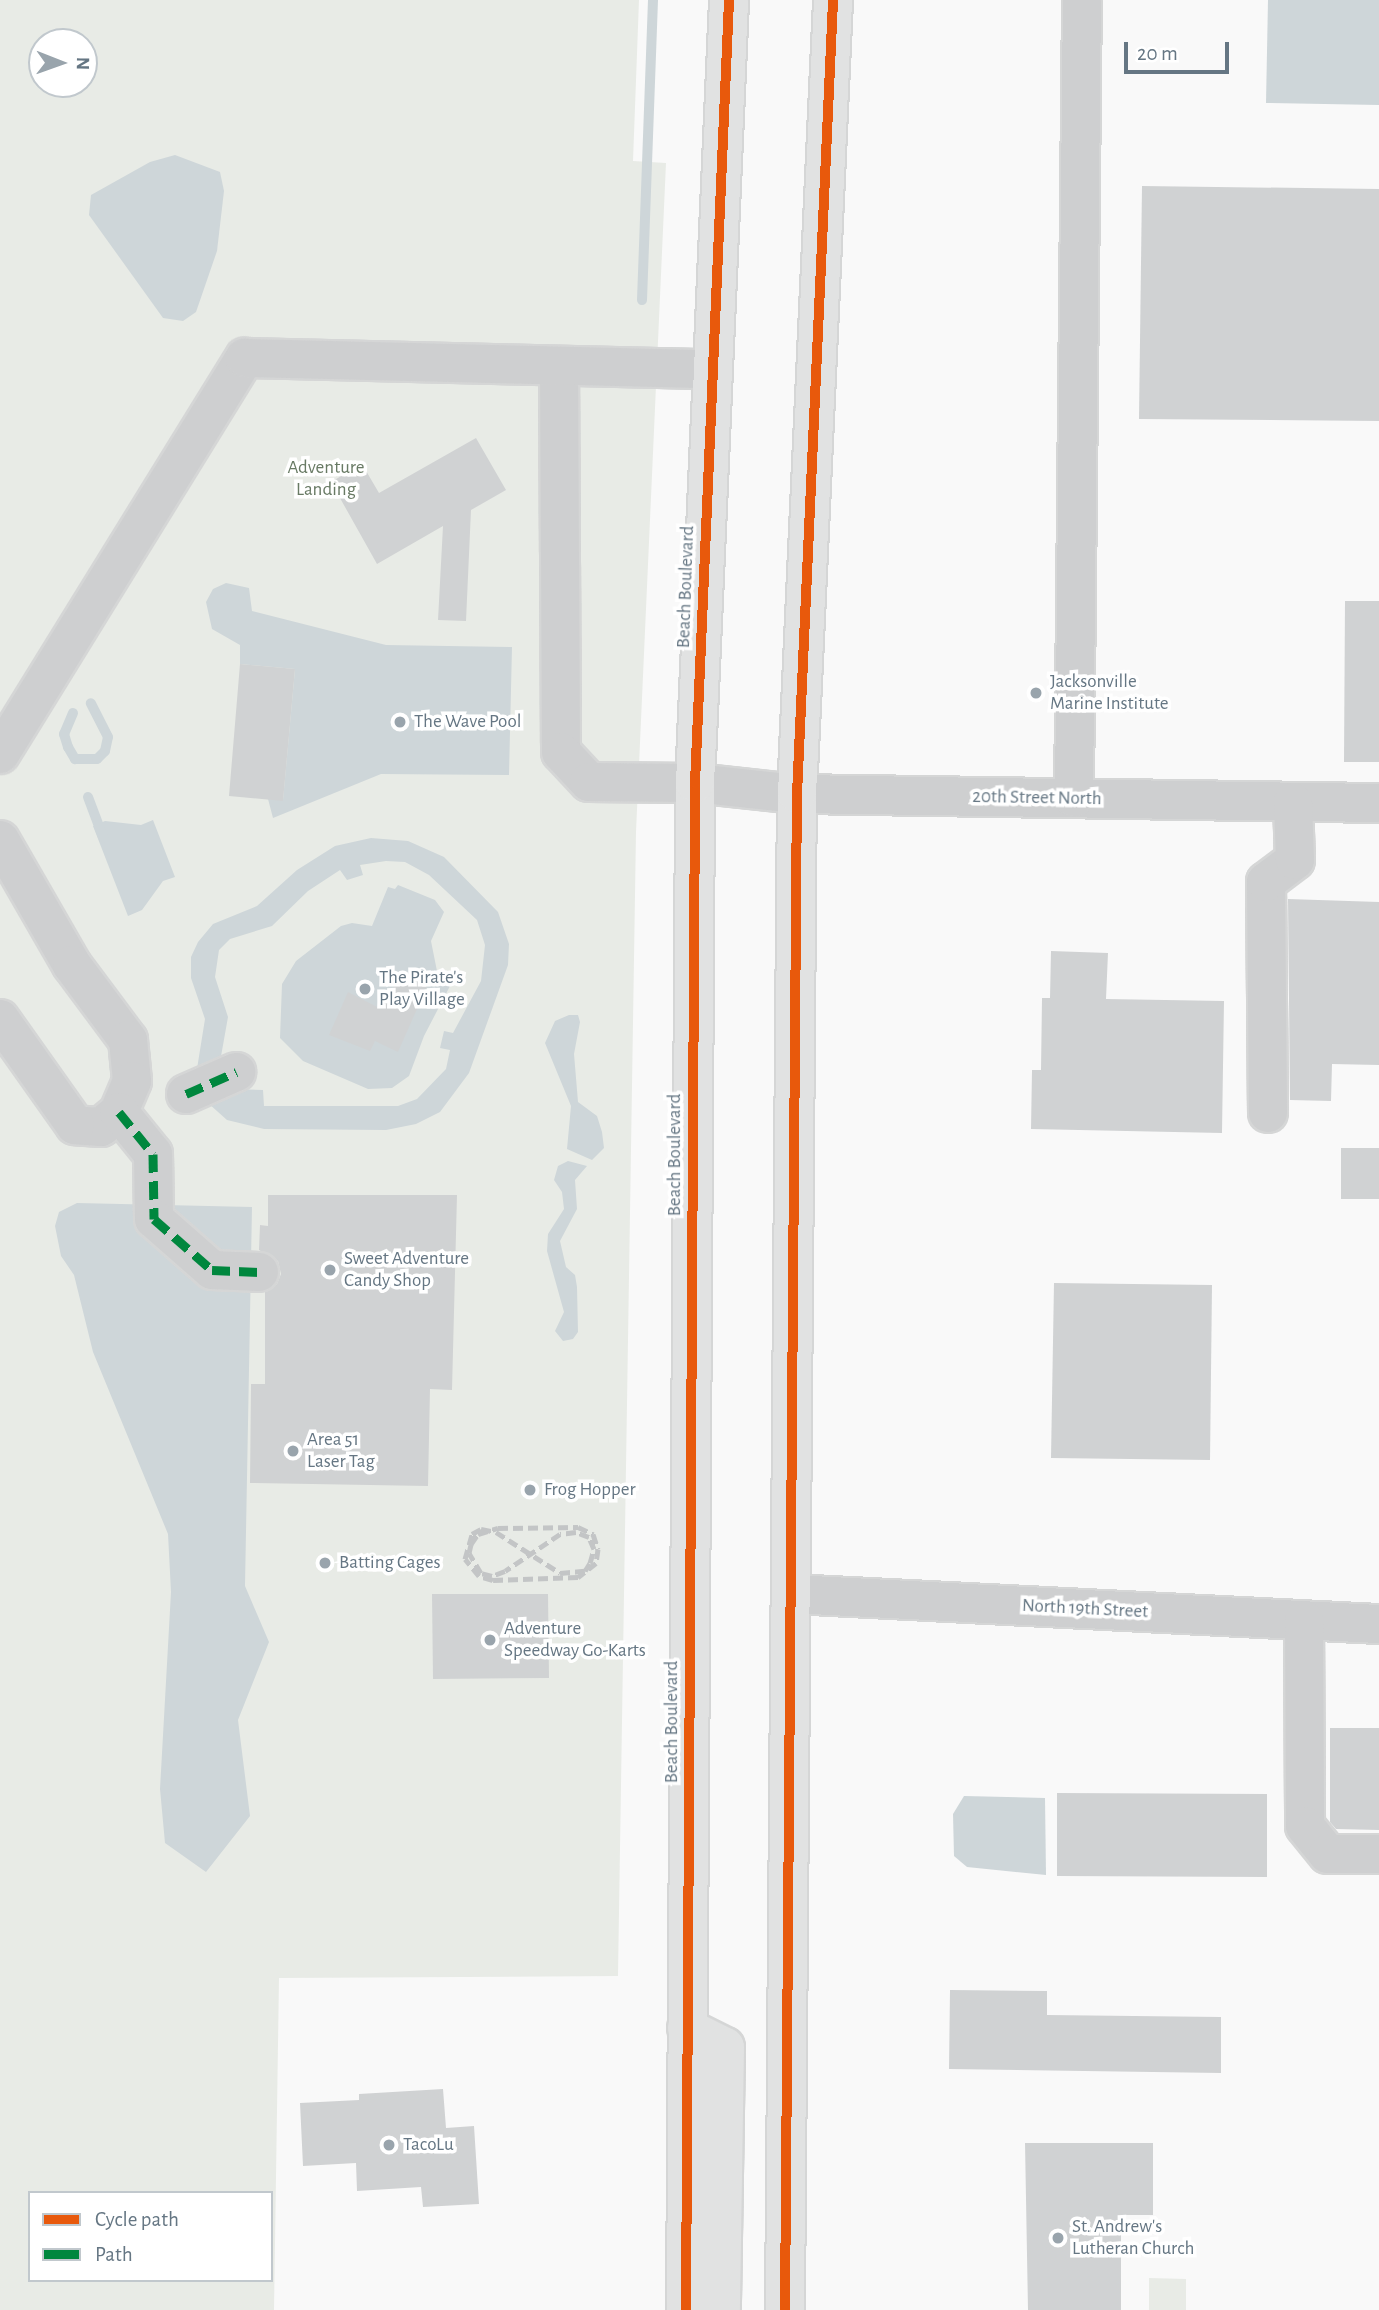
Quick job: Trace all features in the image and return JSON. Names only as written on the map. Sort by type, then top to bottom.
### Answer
[{"type":"highway","name":"Beach Boulevard","points":[[686,2310],[695,783],[729,0]]},
{"type":"highway","points":[[785,2310],[797,794],[833,0]]},
{"type":"highway","points":[[687,2028],[725,2047],[721,2310]]},
{"type":"street","points":[[1074,798],[1082,0]]},
{"type":"street","points":[[0,754],[245,358],[711,369]]},
{"type":"street","name":"20th Street North","points":[[559,366],[561,752],[589,782],[695,783],[797,794],[1379,803]]},
{"type":"street","points":[[1268,1113],[1266,882],[1295,859],[1293,802]]},
{"type":"street","points":[[0,840],[72,965],[128,1040],[132,1081],[120,1112],[101,1126],[75,1125],[0,1019]]},
{"type":"street","points":[[187,1094],[236,1072]]},
{"type":"street","points":[[120,1112],[153,1154],[154,1219],[212,1270],[259,1272]]},
{"type":"street","name":"North 19th Street","points":[[792,1594],[1379,1624]]},
{"type":"street","points":[[1304,1620],[1305,1826],[1328,1854],[1379,1854]]},
{"type":"green space","name":"Adventure Landing","points":[[0,0],[639,0],[633,161],[666,163],[636,832],[618,1976],[279,1978],[274,2310],[0,2310]]},
{"type":"green space","points":[[1149,2278],[1186,2279],[1186,2310],[1149,2310]]},
{"type":"shaded area","points":[[1268,0],[1379,0],[1379,105],[1266,103]]},
{"type":"shaded area","points":[[175,155],[220,172],[224,191],[217,251],[196,312],[183,321],[163,318],[89,215],[91,195],[150,162]]},
{"type":"shaded area","name":"The Wave Pool","points":[[226,583],[249,588],[252,611],[386,645],[512,647],[509,775],[381,774],[273,818],[268,799],[283,800],[295,669],[240,664],[240,645],[212,629],[206,602],[213,589]]},
{"type":"shaded area","points":[[153,820],[175,877],[163,881],[142,910],[128,916],[93,826],[105,821],[141,825]]},
{"type":"shaded area","points":[[371,838],[408,841],[444,857],[498,912],[509,944],[508,965],[469,1073],[440,1112],[416,1124],[386,1130],[264,1129],[227,1120],[208,1103],[196,1075],[205,1019],[191,978],[191,957],[198,942],[213,924],[257,906],[297,870],[335,846]],"holes":[[[386,861],[405,862],[429,875],[477,920],[485,945],[481,981],[453,1033],[444,1031],[440,1048],[450,1050],[446,1069],[417,1099],[398,1106],[264,1106],[263,1090],[233,1089],[220,1062],[228,1017],[215,977],[219,950],[230,939],[272,926],[308,891],[340,870],[347,880],[363,875],[360,865]]]},
{"type":"shaded area","name":"The Pirate's Play Village","points":[[398,885],[435,900],[444,912],[431,941],[437,971],[450,986],[424,1036],[409,1076],[392,1088],[368,1089],[303,1061],[280,1038],[282,984],[296,961],[341,926],[352,923],[372,926],[388,887],[395,889]]},
{"type":"shaded area","points":[[569,1015],[578,1015],[580,1022],[574,1054],[578,1102],[597,1116],[602,1132],[604,1148],[592,1160],[567,1149],[571,1106],[545,1043],[555,1021]]},
{"type":"shaded area","points":[[568,1161],[587,1166],[575,1180],[577,1209],[560,1241],[566,1267],[575,1275],[577,1287],[578,1332],[573,1339],[563,1341],[555,1331],[564,1312],[547,1251],[548,1234],[564,1209],[562,1192],[554,1180],[558,1166]]},
{"type":"shaded area","points":[[77,1203],[252,1207],[245,1586],[269,1642],[238,1720],[250,1816],[206,1872],[165,1843],[160,1789],[171,1592],[168,1534],[93,1352],[74,1275],[61,1256],[55,1226],[59,1212]]},
{"type":"shaded area","points":[[964,1796],[1045,1798],[1046,1875],[967,1867],[954,1856],[953,1814]]},
{"type":"building","points":[[1142,186],[1379,189],[1379,421],[1139,419]]},
{"type":"building","points":[[476,438],[506,490],[471,510],[466,621],[438,620],[443,526],[377,564],[331,482],[362,464],[379,493]]},
{"type":"building","points":[[1345,601],[1379,601],[1379,762],[1344,762]]},
{"type":"building","points":[[240,664],[295,669],[283,801],[229,796]]},
{"type":"building","points":[[1288,899],[1379,902],[1379,1065],[1332,1064],[1331,1101],[1290,1100]]},
{"type":"building","points":[[1051,951],[1108,953],[1106,999],[1224,1001],[1222,1133],[1031,1129],[1032,1070],[1041,1070],[1042,998],[1050,998]]},
{"type":"building","points":[[402,972],[428,984],[398,1052],[375,1041],[370,1051],[329,1035],[348,992],[381,1009]]},
{"type":"building","points":[[1341,1148],[1379,1148],[1379,1199],[1341,1199]]},
{"type":"building","points":[[268,1195],[457,1195],[452,1390],[430,1389],[428,1486],[250,1483],[251,1384],[265,1384],[265,1292],[277,1284],[281,1274],[278,1261],[259,1250],[260,1225],[268,1226]]},
{"type":"building","points":[[1054,1283],[1212,1285],[1210,1460],[1051,1458]]},
{"type":"building","name":"Adventure Speedway Go-Karts","points":[[432,1594],[548,1594],[549,1678],[433,1679]]},
{"type":"building","points":[[1330,1728],[1379,1728],[1379,1830],[1336,1829],[1330,1822]]},
{"type":"building","points":[[1057,1793],[1267,1794],[1267,1877],[1057,1876]]},
{"type":"building","points":[[950,1990],[1047,1991],[1047,2015],[1221,2017],[1221,2073],[949,2069]]},
{"type":"building","name":"TacoLu","points":[[443,2089],[446,2128],[474,2126],[479,2204],[423,2207],[421,2187],[357,2191],[356,2163],[303,2166],[300,2103],[359,2100],[359,2094]]},
{"type":"building","name":"St. Andrew's Lutheran Church","points":[[1025,2143],[1153,2143],[1153,2215],[1121,2215],[1121,2310],[1028,2310]]},
{"type":"waterway","points":[[642,300],[653,0]]},
{"type":"waterway","points":[[73,713],[64,734],[68,747],[75,759],[97,759],[105,751],[108,737],[91,703]]},
{"type":"waterway","points":[[88,797],[103,837]]},
{"type":"railway","points":[[498,1528],[478,1534],[471,1544],[469,1553],[481,1573],[492,1576],[505,1571],[560,1534],[576,1532],[589,1537],[594,1549],[590,1563],[585,1571],[560,1573],[496,1532],[481,1529],[472,1534],[465,1559],[479,1576],[493,1580],[578,1577],[596,1563],[598,1549],[593,1534],[578,1527],[498,1528]]},
{"type":"marked path","points":[[186,1094],[236,1072]]},
{"type":"marked path","points":[[119,1112],[153,1154],[154,1219],[212,1270],[259,1272]]},
{"type":"cycle path","points":[[686,2310],[695,783],[729,0]]},
{"type":"cycle path","points":[[785,2310],[797,794],[833,0]]},
{"type":"place","name":"Jacksonville Marine Institute","points":[[1036,693]]},
{"type":"place","name":"The Wave Pool","points":[[400,722]]},
{"type":"place","name":"The Pirate's Play Village","points":[[365,989]]},
{"type":"place","name":"Sweet Adventure Candy Shop","points":[[330,1270]]},
{"type":"place","name":"Area 51 Laser Tag","points":[[293,1451]]},
{"type":"place","name":"Frog Hopper","points":[[530,1490]]},
{"type":"place","name":"Batting Cages","points":[[325,1563]]},
{"type":"place","name":"Adventure Speedway Go-Karts","points":[[490,1640]]},
{"type":"place","name":"TacoLu","points":[[389,2145]]},
{"type":"place","name":"St. Andrew's Lutheran Church","points":[[1058,2238]]}]
